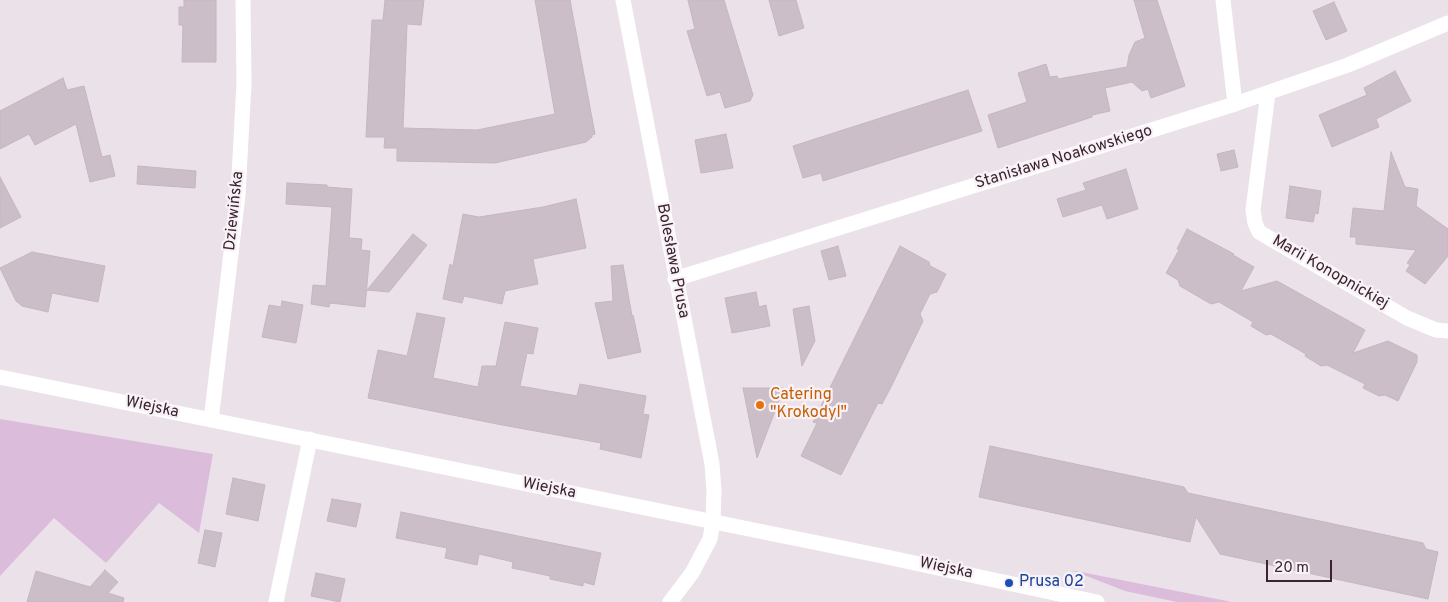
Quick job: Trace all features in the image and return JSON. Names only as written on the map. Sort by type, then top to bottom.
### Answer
[{"type":"street","name":"Dziewińska","points":[[210,420],[238,196],[244,83],[244,0]]},
{"type":"street","name":"Bolesława Prusa","points":[[623,0],[712,464],[714,491],[713,522],[710,539],[692,573],[670,602]]},
{"type":"street","points":[[1223,0],[1236,104]]},
{"type":"street","name":"Stanisława Noakowskiego","points":[[675,279],[1236,104],[1348,64],[1448,24]]},
{"type":"street","name":"Marii Konopnickiej","points":[[1268,93],[1253,210],[1259,232],[1407,318],[1436,330],[1448,331]]},
{"type":"street","name":"Wiejska","points":[[0,377],[310,439],[1097,602]]},
{"type":"street","points":[[276,602],[310,439]]},
{"type":"shaded area","points":[[0,419],[213,454],[199,533],[159,503],[106,563],[54,518],[0,576]]},
{"type":"shaded area","points":[[1071,570],[1232,602],[1177,602],[1125,591]]},
{"type":"building","points":[[184,0],[216,0],[216,62],[182,62],[183,25],[179,25],[179,7],[184,7]]},
{"type":"building","points":[[385,0],[424,0],[421,25],[407,24],[403,128],[477,130],[555,114],[535,0],[570,0],[595,134],[586,142],[495,163],[397,161],[397,148],[384,148],[385,137],[366,137],[372,20],[383,20]]},
{"type":"building","points":[[688,0],[724,0],[753,95],[750,101],[725,108],[720,92],[707,96],[687,31],[695,29]]},
{"type":"building","points":[[769,0],[796,0],[804,28],[779,36]]},
{"type":"building","points":[[1134,0],[1157,0],[1185,86],[1151,98],[1148,89],[1142,91],[1132,82],[1105,88],[1110,111],[1092,115],[1092,117],[998,148],[988,115],[1027,102],[1018,73],[1046,64],[1050,77],[1057,76],[1058,79],[1127,67],[1129,55],[1135,42],[1145,38]]},
{"type":"building","points":[[1334,2],[1347,31],[1326,40],[1313,11]]},
{"type":"building","points":[[1395,71],[1411,101],[1376,119],[1379,127],[1332,147],[1319,115],[1367,95],[1364,88]]},
{"type":"building","points":[[63,78],[67,90],[84,86],[102,157],[110,155],[115,176],[90,182],[76,124],[35,145],[29,134],[0,149],[0,111]]},
{"type":"building","points":[[968,90],[982,131],[823,181],[821,173],[803,178],[793,146]]},
{"type":"building","points":[[726,134],[733,168],[701,173],[695,140]]},
{"type":"building","points":[[1234,150],[1238,167],[1221,171],[1217,154]]},
{"type":"building","points":[[1391,152],[1405,187],[1418,189],[1416,206],[1448,229],[1448,256],[1425,284],[1406,271],[1410,265],[1407,263],[1416,250],[1356,244],[1356,237],[1350,237],[1353,208],[1384,211]]},
{"type":"building","points":[[138,166],[196,171],[195,188],[137,184]]},
{"type":"building","points":[[1126,169],[1138,209],[1107,219],[1102,205],[1063,217],[1057,199],[1086,190],[1083,183]]},
{"type":"building","points":[[0,177],[21,217],[0,228]]},
{"type":"building","points":[[287,183],[327,185],[327,187],[352,189],[349,238],[362,239],[361,250],[370,251],[365,307],[330,303],[329,307],[311,304],[313,285],[326,286],[332,207],[286,204]]},
{"type":"building","points":[[1290,186],[1321,191],[1318,214],[1315,213],[1313,222],[1286,218]]},
{"type":"building","points":[[576,199],[586,248],[533,259],[538,284],[505,291],[502,304],[464,296],[462,303],[443,299],[450,264],[453,266],[463,214],[479,217],[543,207]]},
{"type":"building","points":[[1187,229],[1254,267],[1241,291],[1277,281],[1365,330],[1353,353],[1388,341],[1417,355],[1417,362],[1398,401],[1385,395],[1379,396],[1363,388],[1365,384],[1327,365],[1321,366],[1305,356],[1306,354],[1271,334],[1266,335],[1251,326],[1253,322],[1219,302],[1211,304],[1180,286],[1178,280],[1166,273],[1179,250],[1177,249]]},
{"type":"building","points":[[413,234],[427,245],[389,292],[367,290]]},
{"type":"building","points":[[838,246],[846,276],[829,280],[821,251]]},
{"type":"building","points":[[900,246],[946,274],[937,292],[930,294],[920,314],[923,321],[891,387],[882,404],[878,403],[841,475],[801,456],[817,423],[813,422]]},
{"type":"building","points":[[32,252],[105,266],[98,302],[52,293],[48,312],[22,306],[16,301],[0,268]]},
{"type":"building","points":[[623,265],[632,316],[641,352],[608,359],[595,303],[613,301],[611,266]]},
{"type":"building","points":[[756,292],[759,307],[766,305],[770,326],[732,333],[725,298]]},
{"type":"building","points":[[282,301],[303,305],[296,343],[262,337],[269,305],[281,307]]},
{"type":"building","points":[[809,306],[815,341],[802,366],[793,309]]},
{"type":"building","points":[[417,313],[445,318],[433,378],[478,387],[482,366],[496,366],[505,322],[538,328],[533,354],[527,353],[520,386],[577,396],[580,384],[646,396],[643,414],[649,415],[641,458],[600,449],[601,443],[368,398],[378,350],[407,356]]},
{"type":"building","points":[[743,388],[784,388],[757,458]]},
{"type":"building","points":[[990,446],[1184,487],[1188,493],[1423,543],[1426,549],[1438,552],[1428,599],[1220,554],[1196,517],[1190,542],[979,497]]},
{"type":"building","points":[[233,478],[265,485],[258,521],[226,514]]},
{"type":"building","points":[[332,499],[361,504],[356,527],[327,521]]},
{"type":"building","points":[[401,512],[601,553],[594,585],[583,582],[583,586],[550,579],[550,576],[512,568],[513,562],[479,554],[477,565],[445,558],[447,548],[396,538]]},
{"type":"building","points":[[205,530],[222,533],[215,567],[198,563]]},
{"type":"building","points":[[105,570],[118,582],[108,593],[124,598],[123,602],[27,602],[36,571],[90,587]]},
{"type":"building","points":[[316,573],[345,579],[340,602],[311,596]]},
{"type":"place","name":"Catering \"Krokodyl\"","points":[[760,405]]},
{"type":"place","name":"Prusa 02","points":[[1009,583]]}]
